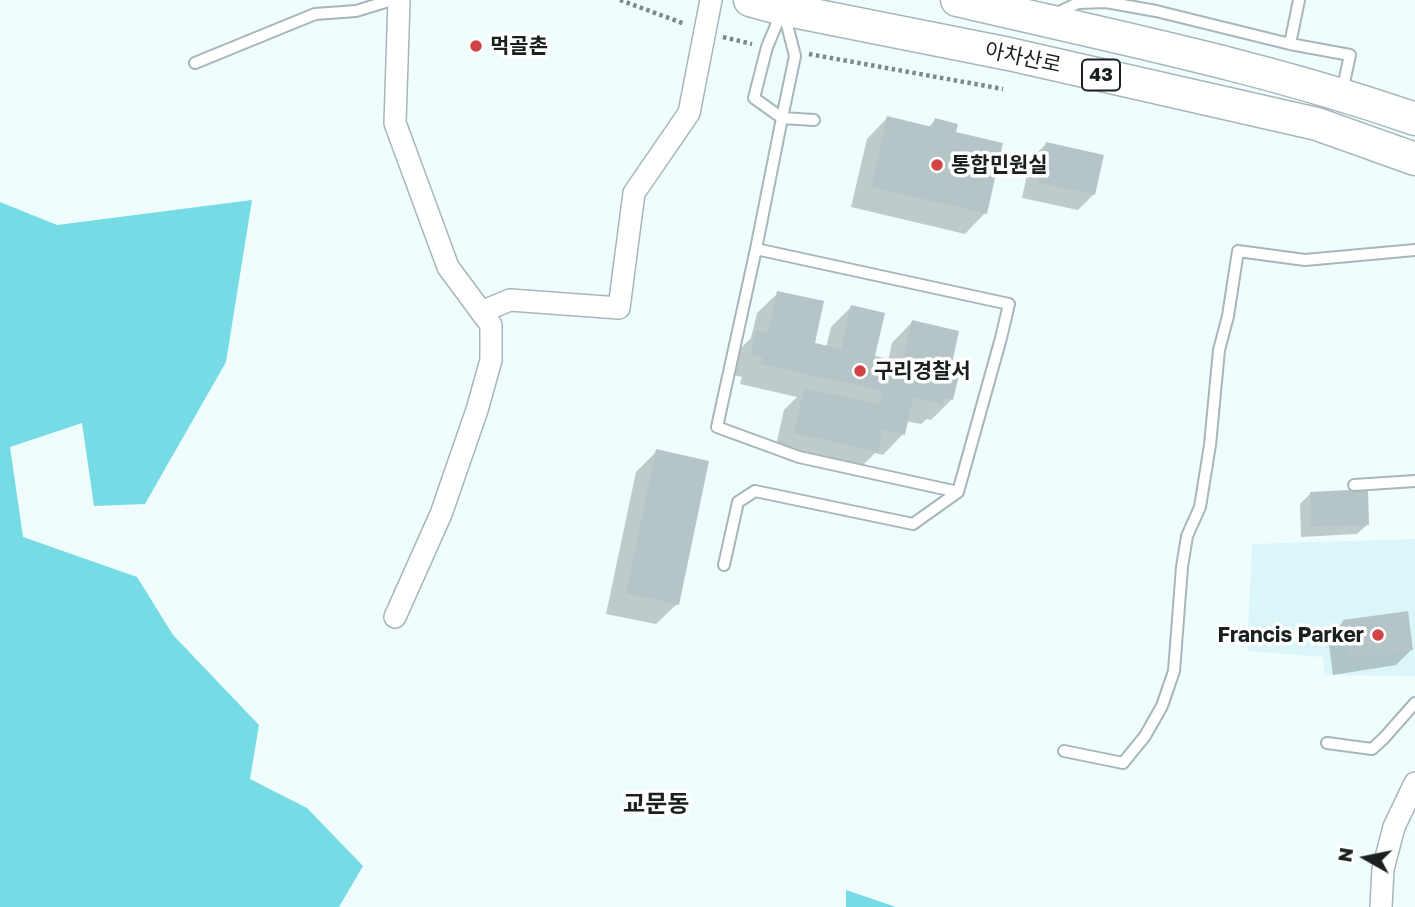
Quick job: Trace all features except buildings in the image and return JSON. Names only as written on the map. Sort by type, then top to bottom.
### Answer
[{"type":"main road","name":"아차산로","points":[[750,0],[1009,54],[1317,124],[1415,159]]},
{"type":"main road","name":"아차산로","points":[[969,2],[1046,10],[1415,119]]},
{"type":"street","points":[[395,617],[441,514],[491,359],[491,325],[449,267],[395,123],[399,0]]},
{"type":"street","points":[[481,312],[510,300],[619,308],[634,193],[689,113],[711,0]]},
{"type":"street","points":[[1381,907],[1383,869],[1394,827],[1415,783]]},
{"type":"lane","points":[[195,63],[315,14],[356,11],[392,0]]},
{"type":"lane","points":[[1290,44],[1299,0]]},
{"type":"lane","points":[[1046,10],[1079,3],[1106,2],[1350,55],[1341,96]]},
{"type":"lane","points":[[783,9],[767,47],[754,98],[782,118],[814,120]]},
{"type":"lane","points":[[783,9],[795,56],[717,427],[799,457],[958,492]]},
{"type":"lane","points":[[724,565],[738,502],[755,491],[913,524],[958,492],[1002,338],[1009,304],[756,249]]},
{"type":"lane","points":[[1064,751],[1124,763],[1145,736],[1162,706],[1174,671],[1182,567],[1188,536],[1200,507],[1210,445],[1219,350],[1228,316],[1238,251],[1305,260],[1415,250]]},
{"type":"lane","points":[[1354,485],[1415,481]]},
{"type":"lane","points":[[1327,743],[1372,749],[1415,703]]},
{"type":"shaded area","points":[[252,200],[226,362],[145,504],[94,506],[82,423],[10,447],[23,537],[137,577],[173,635],[259,725],[250,779],[307,808],[363,866],[339,907],[0,907],[0,202],[57,225]]},
{"type":"shaded area","points":[[1415,539],[1415,676],[1325,675],[1323,657],[1247,651],[1252,544]]},
{"type":"shaded area","points":[[846,890],[896,907],[846,907]]},
{"type":"place","name":"먹골촌","points":[[476,46]]},
{"type":"place","name":"통합민원실","points":[[937,165]]},
{"type":"place","name":"구리경찰서","points":[[860,371]]},
{"type":"place","name":"Francis Parker","points":[[1378,635]]},
{"type":"district","name":"교문동","points":[[656,804]]}]
